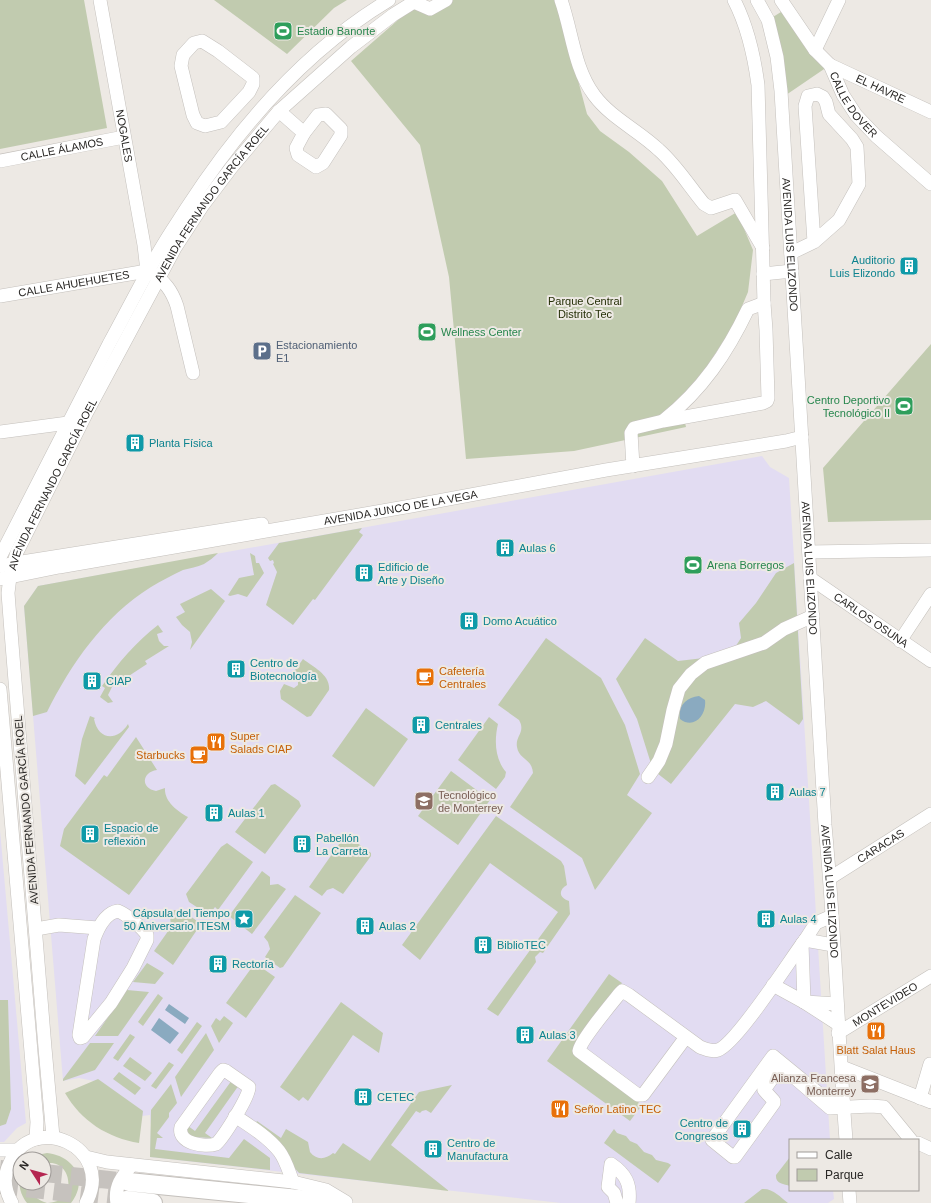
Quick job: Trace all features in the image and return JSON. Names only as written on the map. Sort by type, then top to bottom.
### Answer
[{"type":"highway","points":[[124,1195],[153,1203]]},
{"type":"highway","points":[[124,1195],[339,1203]]},
{"type":"street","name":"NOGALES","points":[[100,0],[144,245],[153,274]]},
{"type":"street","name":"AVENIDA FERNANDO GARCÍA ROEL","points":[[53,1137],[39,931],[31,876],[8,593],[5,578],[14,563],[24,537],[86,414],[153,274],[161,248],[210,173],[229,147],[264,105],[296,72],[337,36],[389,0]]},
{"type":"street","points":[[415,1],[430,9],[446,0]]},
{"type":"street","points":[[561,0],[578,64],[593,94],[616,118],[646,138],[670,160],[704,204],[711,208],[735,200],[763,248]]},
{"type":"street","points":[[633,462],[632,430],[634,428],[662,421],[760,403],[767,401],[768,398],[758,85],[755,58],[748,33],[734,0]]},
{"type":"street","name":"AVENIDA LUIS ELIZONDO","points":[[757,0],[768,20],[777,58],[780,80],[825,825],[830,878],[846,1139]]},
{"type":"street","points":[[781,0],[790,14]]},
{"type":"street","points":[[815,50],[839,0]]},
{"type":"street","name":"AVENIDA FERNANDO GARCÍA ROEL","points":[[0,557],[4,543],[68,423],[153,274],[174,248],[203,205],[279,111],[351,47],[393,15],[415,1]]},
{"type":"street","points":[[768,20],[774,14],[781,12],[790,14]]},
{"type":"street","name":"CALLE DOVER","points":[[790,14],[815,50],[830,65],[843,95],[856,115],[876,136],[931,184]]},
{"type":"street","points":[[202,41],[218,51],[253,78],[253,84],[249,92],[221,122],[205,126],[197,122],[193,115],[181,66],[183,55],[194,43],[202,41]]},
{"type":"street","name":"EL HAVRE","points":[[830,65],[931,112]]},
{"type":"street","points":[[758,85],[780,80]]},
{"type":"street","points":[[249,92],[264,105]]},
{"type":"street","points":[[791,253],[814,242],[839,220],[859,184],[857,147],[852,139],[829,114],[823,97],[817,94],[808,96],[805,106],[814,242]]},
{"type":"street","points":[[279,111],[304,133]]},
{"type":"street","name":"CALLE ÁLAMOS","points":[[0,161],[124,137]]},
{"type":"street","points":[[763,274],[792,271]]},
{"type":"street","points":[[153,274],[166,284],[176,301],[193,373]]},
{"type":"street","name":"CALLE AHUEHUETES","points":[[0,296],[153,274]]},
{"type":"street","points":[[662,421],[681,406],[701,385],[720,361],[736,335],[748,309],[764,303]]},
{"type":"street","points":[[0,432],[68,423]]},
{"type":"street","name":"AVENIDA JUNCO DE LA VEGA","points":[[0,566],[802,434]]},
{"type":"street","name":"AVENIDA JUNCO DE LA VEGA","points":[[5,578],[59,567],[374,513],[633,462]]},
{"type":"street","points":[[809,552],[931,550]]},
{"type":"street","name":"CARLOS OSUNA","points":[[810,578],[931,661]]},
{"type":"street","points":[[900,640],[931,594]]},
{"type":"street","points":[[648,777],[659,761],[666,744],[679,689],[691,674],[705,663],[764,643],[784,629],[812,616]]},
{"type":"street","name":"AVENIDA FERNANDO GARCÍA ROEL","points":[[0,689],[37,1122],[36,1139]]},
{"type":"street","name":"CARACAS","points":[[830,878],[931,814]]},
{"type":"street","points":[[118,911],[145,932],[147,934],[147,938],[133,968],[111,1003],[81,1038],[79,1035],[96,934],[109,915],[118,911]]},
{"type":"street","points":[[686,1037],[641,1096],[579,1051],[579,1048],[590,1032],[622,992],[629,995],[686,1037],[708,1050],[719,1050],[723,1048],[741,1030],[816,923],[832,916]]},
{"type":"street","points":[[39,931],[59,925],[96,934]]},
{"type":"street","points":[[804,942],[833,944]]},
{"type":"street","points":[[804,942],[804,1002]]},
{"type":"street","name":"MONTEVIDEO","points":[[838,1028],[931,976]]},
{"type":"street","points":[[773,985],[804,1002],[838,1028]]},
{"type":"street","points":[[804,1002],[837,1004]]},
{"type":"street","points":[[843,1104],[830,1108],[781,1066],[764,1090],[764,1092],[774,1101],[774,1103],[735,1157],[712,1140],[773,1056],[828,1101],[843,1104],[884,1107],[910,1139]]},
{"type":"street","points":[[842,1067],[926,1100],[930,1064]]},
{"type":"street","points":[[223,1070],[250,1089],[233,1120],[218,1141],[212,1145],[190,1142],[184,1139],[180,1132],[181,1127],[223,1070]]},
{"type":"street","points":[[233,1120],[274,1156],[279,1164],[279,1181]]},
{"type":"street","points":[[233,1120],[251,1127],[279,1151],[292,1182]]},
{"type":"street","points":[[12,1203],[6,1187],[6,1173],[10,1161],[23,1146],[36,1139],[53,1137],[75,1146],[86,1157],[91,1169],[92,1189],[86,1203]]},
{"type":"street","points":[[919,1143],[931,1149]]},
{"type":"street","points":[[0,1150],[18,1150]]},
{"type":"street","points":[[86,1157],[107,1162],[292,1182],[326,1190],[347,1203]]},
{"type":"street","points":[[617,1203],[614,1193],[608,1187],[611,1164],[622,1173],[627,1181],[630,1195],[629,1203]]},
{"type":"street","points":[[124,1195],[116,1198],[118,1185],[125,1172],[132,1165]]},
{"type":"street","points":[[849,1191],[850,1203]]},
{"type":"shaded area","name":"Tecnológico de Monterrey","points":[[762,456],[770,467],[789,478],[830,1139],[789,1139],[789,1191],[833,1191],[834,1199],[828,1203],[561,1203],[150,1157],[150,1115],[142,1116],[128,1111],[100,1090],[94,1081],[79,1078],[63,1081],[24,606],[38,586]]},
{"type":"shaded area","points":[[0,830],[26,1123],[17,1128],[4,1142],[0,1142]]},
{"type":"green space","points":[[0,0],[84,0],[107,128],[0,149]]},
{"type":"green space","name":"Estadio Banorte","points":[[214,0],[347,0],[334,8],[287,54]]},
{"type":"green space","name":"Parque Central Distrito Tec","points":[[436,0],[555,0],[561,16],[587,114],[600,131],[629,152],[662,181],[697,236],[737,212],[753,250],[748,292],[734,325],[702,374],[680,401],[686,427],[574,451],[466,459],[449,277],[420,145],[351,61],[406,13]]},
{"type":"green space","points":[[781,12],[790,14],[830,65],[786,95],[768,20]]},
{"type":"green space","name":"Centro Deportivo Tecnológico II","points":[[931,344],[931,520],[828,522],[823,468]]},
{"type":"green space","points":[[362,528],[359,532],[363,535],[315,600],[313,599],[293,625],[266,605],[277,572],[273,564],[273,560],[270,561],[268,558],[279,543]]},
{"type":"green space","points":[[218,553],[204,564],[183,570],[155,585],[118,612],[90,642],[67,676],[47,712],[33,716],[24,606],[38,586]]},
{"type":"green space","points":[[250,553],[255,556],[256,563],[259,563],[264,573],[247,597],[238,594],[230,596],[228,595],[239,578],[254,575]]},
{"type":"green space","points":[[794,563],[803,719],[799,725],[766,701],[753,707],[735,704],[671,784],[653,770],[637,719],[616,679],[645,638],[678,661],[730,655],[741,638],[739,623],[756,603],[776,573]]},
{"type":"green space","points":[[211,589],[225,601],[190,650],[192,642],[190,632],[176,617],[185,612],[180,604]]},
{"type":"green space","points":[[158,625],[163,632],[157,634],[159,641],[164,646],[169,646],[145,661],[147,664],[112,687],[108,695],[113,702],[108,703],[100,697],[105,688],[102,686],[128,653],[142,638]]},
{"type":"green space","points":[[546,638],[601,678],[625,725],[640,774],[627,795],[652,813],[595,890],[582,858],[510,807],[533,773],[530,764],[518,751],[517,740],[521,731],[521,724],[519,720],[498,705]]},
{"type":"green space","points":[[303,659],[324,676],[329,685],[329,690],[311,716],[307,717],[281,699],[280,691],[284,684],[294,688],[298,685],[298,678],[293,673]]},
{"type":"green space","points":[[366,708],[408,739],[374,787],[332,756]]},
{"type":"green space","points":[[90,716],[95,718],[96,726],[104,735],[113,736],[124,730],[128,724],[129,727],[85,785],[75,776],[82,739]]},
{"type":"green space","points":[[489,717],[498,724],[496,750],[502,767],[506,772],[505,777],[496,789],[458,760]]},
{"type":"green space","points":[[136,737],[157,770],[148,774],[145,784],[147,787],[156,791],[165,788],[165,793],[172,805],[188,817],[129,895],[60,846],[64,829],[104,775],[107,777]]},
{"type":"green space","points":[[451,771],[490,800],[458,845],[418,816]]},
{"type":"green space","points":[[275,784],[299,801],[301,806],[265,854],[235,832],[271,785]]},
{"type":"green space","points":[[496,816],[561,861],[564,866],[567,885],[562,889],[561,894],[563,898],[569,901],[570,914],[543,953],[540,952],[535,957],[536,962],[498,1016],[487,1009],[558,912],[490,863],[420,960],[402,945]]},
{"type":"green space","points":[[344,837],[349,837],[371,853],[371,856],[343,894],[333,888],[327,890],[322,896],[309,887]]},
{"type":"green space","points":[[227,843],[253,862],[218,910],[215,907],[209,915],[189,902],[186,894],[221,847]]},
{"type":"green space","points":[[262,871],[270,877],[270,885],[278,884],[286,889],[252,934],[229,916]]},
{"type":"green space","points":[[295,895],[321,913],[283,967],[280,968],[265,957],[270,949],[268,942],[264,937]]},
{"type":"green space","points":[[174,910],[182,910],[201,924],[173,965],[154,951],[171,927],[170,916]]},
{"type":"green space","points":[[147,963],[164,973],[155,984],[133,982]]},
{"type":"green space","points":[[255,963],[275,977],[246,1018],[226,1003]]},
{"type":"green space","points":[[609,974],[622,983],[575,1046],[577,1057],[642,1105],[630,1121],[547,1061]]},
{"type":"green space","points":[[127,990],[149,992],[118,1036],[95,1036]]},
{"type":"green space","points":[[158,994],[163,998],[143,1026],[138,1022]]},
{"type":"green space","points":[[0,1000],[8,1000],[11,1109],[6,1124],[0,1126]]},
{"type":"green space","points":[[341,1002],[383,1033],[379,1053],[353,1035],[308,1101],[303,1097],[299,1101],[280,1087]]},
{"type":"green space","points":[[224,1016],[233,1023],[219,1043],[211,1026],[216,1018],[220,1021]]},
{"type":"green space","points":[[197,1022],[202,1026],[182,1054],[177,1050]]},
{"type":"green space","points":[[206,1033],[214,1050],[181,1097],[175,1077]]},
{"type":"green space","points":[[130,1034],[135,1037],[118,1061],[113,1058]]},
{"type":"green space","points":[[90,1043],[114,1043],[95,1070],[63,1081],[63,1079]]},
{"type":"green space","points":[[130,1057],[152,1073],[145,1081],[123,1066]]},
{"type":"green space","points":[[169,1062],[174,1065],[156,1089],[151,1086]]},
{"type":"green space","points":[[119,1072],[141,1088],[135,1095],[113,1079]]},
{"type":"green space","points":[[98,1079],[143,1111],[139,1143],[117,1137],[96,1127],[79,1112],[65,1093]]},
{"type":"green space","points":[[232,1080],[239,1085],[205,1133],[212,1138],[192,1137],[188,1133],[188,1126],[195,1131]]},
{"type":"green space","points":[[171,1084],[177,1103],[157,1133],[163,1138],[157,1138],[155,1149],[229,1158],[244,1139],[270,1158],[270,1170],[150,1157],[151,1110]]},
{"type":"green space","points":[[452,1085],[431,1113],[426,1110],[420,1113],[416,1111],[391,1145],[449,1191],[299,1173],[255,1124],[257,1121],[281,1138],[286,1129],[308,1142],[310,1152],[318,1158],[327,1157],[333,1153],[335,1154],[343,1143],[370,1161],[419,1092]]},
{"type":"green space","points":[[614,1129],[617,1133],[626,1136],[630,1141],[637,1144],[644,1152],[652,1155],[656,1160],[671,1165],[658,1183],[604,1143]]},
{"type":"green space","points":[[52,1154],[65,1159],[76,1170],[79,1186],[71,1203],[48,1203],[58,1200],[65,1195],[68,1188],[66,1172],[61,1166],[53,1163]]},
{"type":"green space","points":[[789,1158],[789,1186],[778,1182],[776,1175]]},
{"type":"green space","points":[[762,1189],[773,1191],[788,1203],[744,1203]]},
{"type":"green space","points":[[20,1191],[31,1191],[40,1200],[47,1203],[27,1203]]},
{"type":"water","points":[[699,696],[705,700],[702,716],[695,722],[690,723],[680,719],[680,710],[684,703],[690,698]]},
{"type":"water","points":[[169,1004],[189,1018],[185,1024],[165,1010]]},
{"type":"water","points":[[159,1018],[179,1033],[170,1044],[151,1030]]},
{"type":"tunnel","points":[[0,1169],[12,1170]]},
{"type":"tunnel","points":[[52,1174],[129,1182]]},
{"type":"tunnel","points":[[0,1185],[126,1200]]},
{"type":"place","name":"Estadio Banorte","points":[[283,31]]},
{"type":"place","name":"Auditorio Luis Elizondo","points":[[909,266]]},
{"type":"place","name":"Wellness Center","points":[[427,332]]},
{"type":"place","name":"Estacionamiento E1","points":[[262,351]]},
{"type":"place","name":"Centro Deportivo Tecnológico II","points":[[904,406]]},
{"type":"place","name":"Planta Física","points":[[135,443]]},
{"type":"place","name":"Aulas 6","points":[[505,548]]},
{"type":"place","name":"Arena Borregos","points":[[693,565]]},
{"type":"place","name":"Edificio de Arte y Diseño","points":[[364,573]]},
{"type":"place","name":"Domo Acuático","points":[[469,621]]},
{"type":"place","name":"Centro de Biotecnología","points":[[236,669]]},
{"type":"place","name":"Cafetería Centrales","points":[[425,677]]},
{"type":"place","name":"CIAP","points":[[92,681]]},
{"type":"place","name":"Centrales","points":[[421,725]]},
{"type":"place","name":"Super Salads CIAP","points":[[216,742]]},
{"type":"place","name":"Starbucks","points":[[199,755]]},
{"type":"place","name":"Aulas 7","points":[[775,792]]},
{"type":"place","name":"Tecnológico de Monterrey","points":[[424,801]]},
{"type":"place","name":"Aulas 1","points":[[214,813]]},
{"type":"place","name":"Espacio de reflexión","points":[[90,834]]},
{"type":"place","name":"Pabellón La Carreta","points":[[302,844]]},
{"type":"place","name":"Cápsula del Tiempo 50 Aniversario ITESM","points":[[244,919]]},
{"type":"place","name":"Aulas 4","points":[[766,919]]},
{"type":"place","name":"Aulas 2","points":[[365,926]]},
{"type":"place","name":"BiblioTEC","points":[[483,945]]},
{"type":"place","name":"Rectoría","points":[[218,964]]},
{"type":"place","name":"Blatt Salat Haus","points":[[876,1031]]},
{"type":"place","name":"Aulas 3","points":[[525,1035]]},
{"type":"place","name":"Alianza Francesa Monterrey","points":[[870,1084]]},
{"type":"place","name":"CETEC","points":[[363,1097]]},
{"type":"place","name":"Señor Latino TEC","points":[[560,1109]]},
{"type":"place","name":"Centro de Congresos","points":[[742,1129]]},
{"type":"place","name":"Centro de Manufactura","points":[[433,1149]]}]
